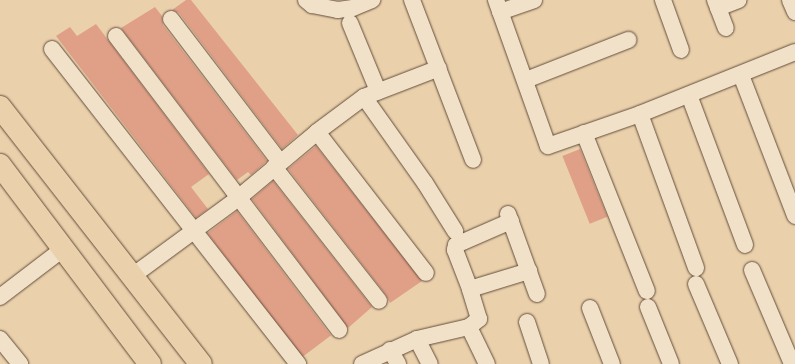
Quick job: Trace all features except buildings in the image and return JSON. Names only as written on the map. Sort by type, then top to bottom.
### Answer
[{"type":"main road","points":[[0,107],[201,364]]},
{"type":"main road","points":[[0,164],[150,364]]},
{"type":"street","points":[[306,0],[312,5],[338,10],[353,8],[372,0]]},
{"type":"street","points":[[412,0],[473,160]]},
{"type":"street","points":[[534,0],[498,6],[526,80],[548,146],[640,114],[741,75],[795,52]]},
{"type":"street","points":[[663,0],[681,50]]},
{"type":"street","points":[[726,28],[717,4],[739,0]]},
{"type":"street","points":[[790,0],[795,12]]},
{"type":"street","points":[[171,18],[379,301]]},
{"type":"street","points":[[350,23],[378,91]]},
{"type":"street","points":[[116,36],[237,199],[339,330]]},
{"type":"street","points":[[526,80],[628,40]]},
{"type":"street","points":[[52,49],[193,232],[298,364]]},
{"type":"street","points":[[132,277],[237,199],[317,132],[364,98],[378,91],[439,68]]},
{"type":"street","points":[[741,75],[795,216]]},
{"type":"street","points":[[689,95],[745,245]]},
{"type":"street","points":[[364,98],[425,183],[455,231]]},
{"type":"street","points":[[640,114],[696,268]]},
{"type":"street","points":[[317,132],[426,273]]},
{"type":"street","points":[[584,133],[648,299],[671,364]]},
{"type":"street","points":[[362,364],[394,357],[418,339],[469,327],[480,319],[455,250],[456,245],[510,218],[537,294]]},
{"type":"street","points":[[0,297],[64,248]]},
{"type":"street","points":[[752,270],[792,364]]},
{"type":"street","points":[[470,289],[528,271]]},
{"type":"street","points":[[696,284],[730,364]]},
{"type":"street","points":[[590,308],[612,364]]},
{"type":"street","points":[[527,322],[541,364]]},
{"type":"street","points":[[469,327],[487,364]]},
{"type":"street","points":[[0,339],[13,362]]},
{"type":"street","points":[[418,339],[430,364]]}]
